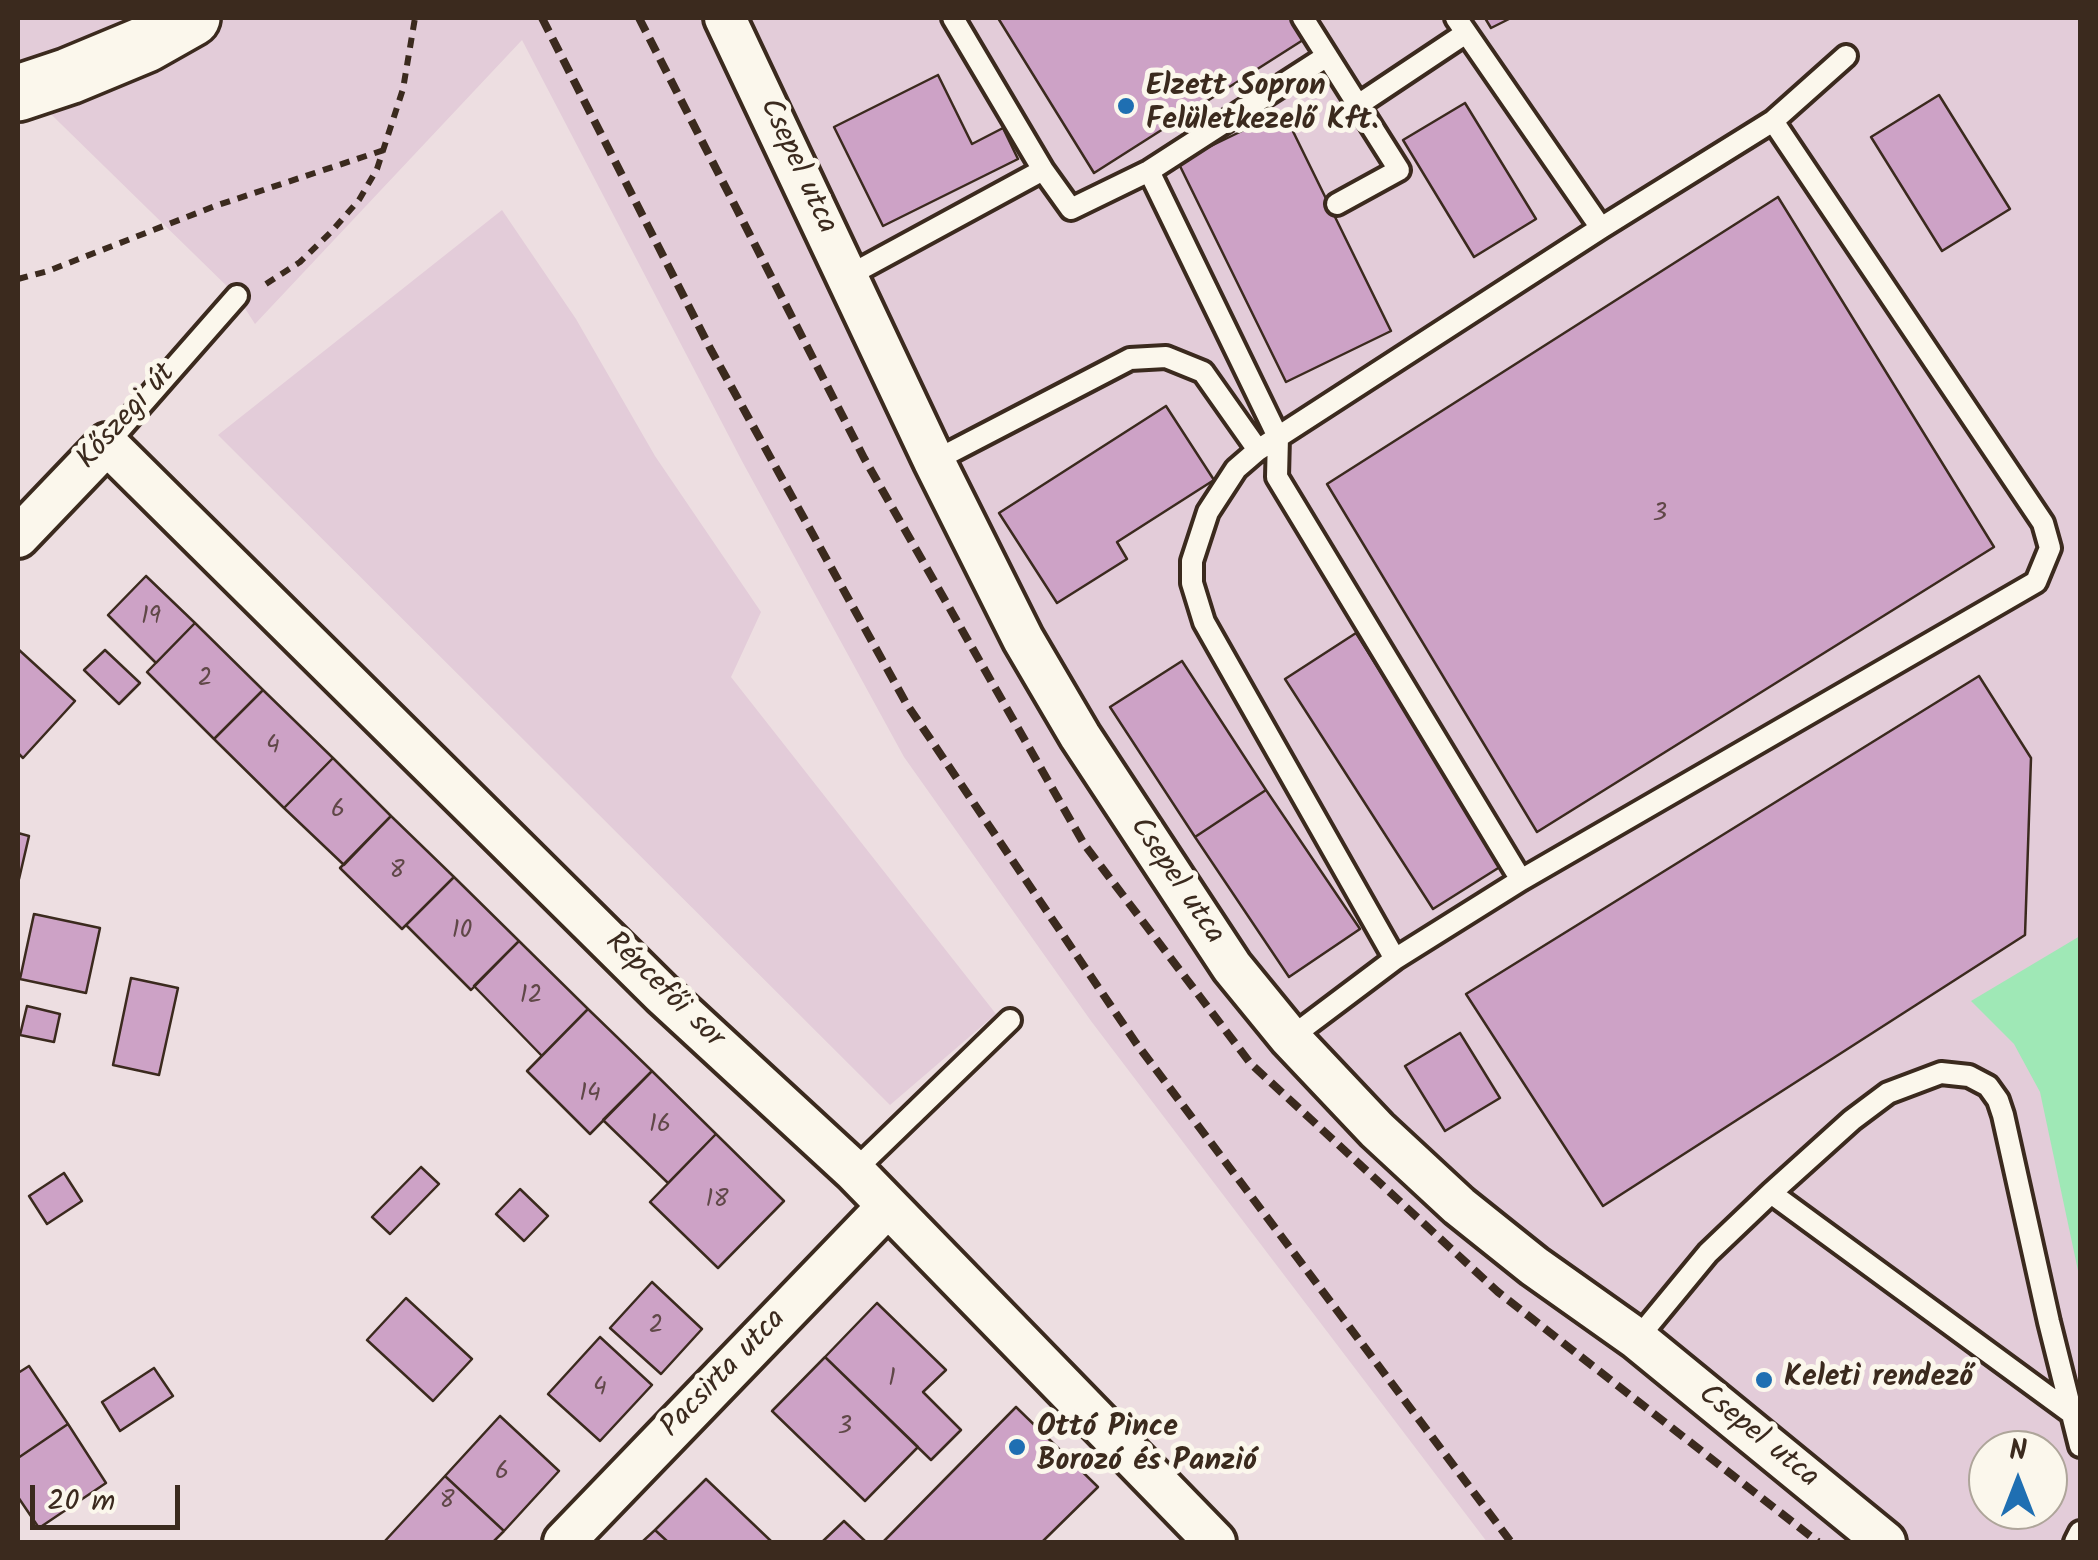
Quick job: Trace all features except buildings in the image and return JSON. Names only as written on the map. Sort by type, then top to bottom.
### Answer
[{"type":"main road","points":[[18,92],[146,44],[192,18]]},
{"type":"street","name":"Csepel utca","points":[[726,18],[934,461],[1023,639],[1080,736],[1232,967],[1290,1038],[1378,1130],[1459,1206],[1534,1266],[1637,1339],[1886,1542]]},
{"type":"street","name":"Kőszegi út","points":[[18,537],[107,444]]},
{"type":"street","name":"Répcefői sor","points":[[107,444],[662,994],[854,1171],[1215,1542]]},
{"type":"street","name":"Pacsirta utca","points":[[564,1542],[887,1207]]},
{"type":"lane","points":[[953,18],[1043,170],[1071,208],[1150,172],[1327,56]]},
{"type":"lane","points":[[1303,18],[1399,170],[1337,204]]},
{"type":"lane","points":[[1358,105],[1461,25],[1601,228]]},
{"type":"lane","points":[[1395,959],[1196,603],[1192,561],[1208,512],[1236,469],[1258,450],[1773,121],[1846,56]]},
{"type":"lane","points":[[1290,1038],[1395,959],[1521,880],[2036,582],[2050,548],[2043,523],[1773,121]]},
{"type":"lane","points":[[848,276],[1043,170]]},
{"type":"lane","points":[[1150,172],[1278,437],[1278,478],[1521,880]]},
{"type":"lane","name":"Kőszegi út","points":[[107,444],[237,296]]},
{"type":"lane","points":[[934,461],[1130,359],[1166,357],[1203,372],[1258,450]]},
{"type":"lane","points":[[854,1171],[1010,1020]]},
{"type":"lane","points":[[1637,1339],[1708,1254],[1852,1120],[1888,1093],[1941,1073],[1969,1076],[1988,1086],[2003,1115],[2080,1446]]},
{"type":"lane","points":[[1772,1193],[2071,1413]]},
{"type":"lane","points":[[2075,1542],[2080,1532]]},
{"type":"path","points":[[237,296],[273,280],[300,262],[359,200],[384,150],[404,89],[415,18]]},
{"type":"path","points":[[18,279],[48,272],[214,206],[384,150]]},
{"type":"shaded area","points":[[18,18],[2080,18],[2080,1542],[1487,1542],[1091,1021],[904,757],[743,463],[522,40],[255,324],[237,296],[18,82]]},
{"type":"shaded area","points":[[502,210],[576,319],[655,456],[761,612],[731,677],[996,1014],[890,1105],[218,435]]},
{"type":"green space","points":[[2080,936],[2080,1280],[2040,1092],[2014,1044],[1971,1001]]},
{"type":"railway","points":[[542,18],[711,350],[906,703],[1136,1043],[1511,1542]]},
{"type":"railway","points":[[639,18],[864,458],[1084,844],[1251,1064],[1498,1292],[1818,1542]]},
{"type":"place","name":"Elzett Sopron Felületkezelő Kft.","points":[[1126,106]]},
{"type":"place","name":"Keleti rendező","points":[[1764,1380]]},
{"type":"place","name":"Ottó Pince Borozó és Panzió","points":[[1017,1447]]}]
